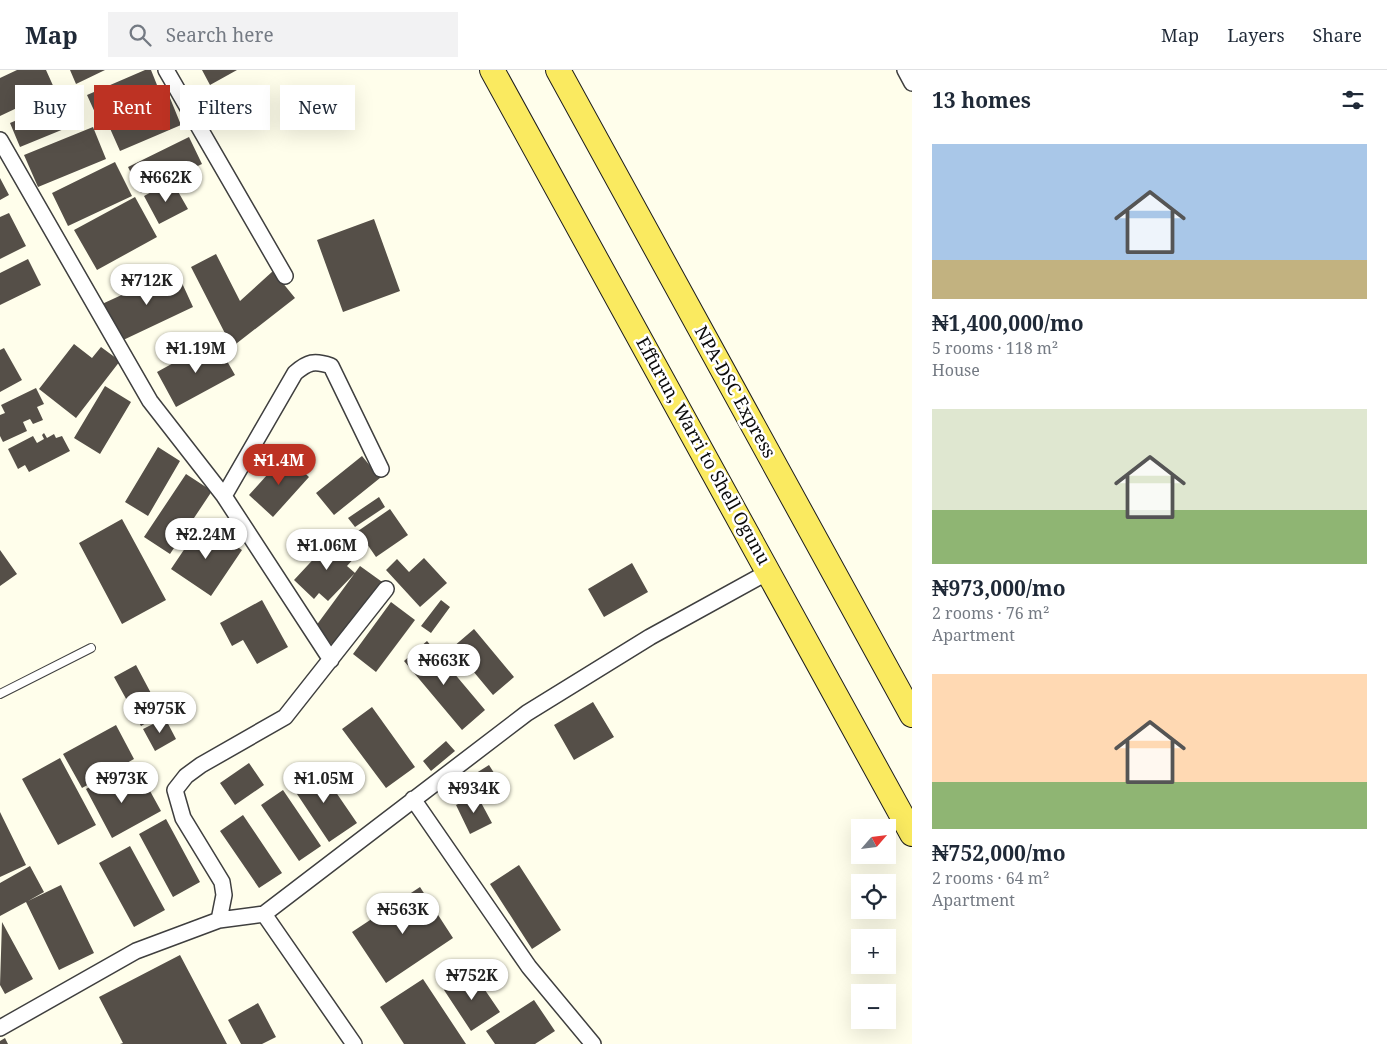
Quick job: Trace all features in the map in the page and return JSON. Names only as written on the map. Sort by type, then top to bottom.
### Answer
[{"type":"main road","name":"Effurun, Warri to Shell Ogunu","points":[[492,70],[770,571],[912,834]]},
{"type":"main road","name":"NPA-DSC Express","points":[[558,70],[912,715]]},
{"type":"street","points":[[166,70],[285,276]]},
{"type":"street","points":[[905,70],[912,83]]},
{"type":"street","points":[[0,140],[150,401],[224,496],[331,660]]},
{"type":"street","points":[[224,496],[295,373],[306,364],[317,361],[330,366],[381,469]]},
{"type":"street","points":[[0,1028],[136,951],[219,920],[264,914],[527,713],[650,637],[770,571]]},
{"type":"street","points":[[219,920],[224,895],[222,882],[183,818],[175,790],[186,776],[202,765],[285,717],[386,589]]},
{"type":"street","points":[[413,799],[529,967],[593,1044]]},
{"type":"street","points":[[264,914],[354,1044]]},
{"type":"lane","points":[[0,694],[92,648]]},
{"type":"building","points":[[17,70],[46,70],[53,85],[15,85],[15,109],[0,116],[0,78]]},
{"type":"building","points":[[70,70],[105,70],[76,84]]},
{"type":"building","points":[[145,70],[151,70],[157,85],[110,85]]},
{"type":"building","points":[[202,70],[237,70],[210,85]]},
{"type":"building","points":[[94,92],[94,110],[87,95]]},
{"type":"building","points":[[170,98],[180,123],[180,125],[170,130]]},
{"type":"building","points":[[15,121],[15,130],[61,130],[20,147],[10,123]]},
{"type":"building","points":[[93,127],[106,159],[38,187],[24,155]]},
{"type":"building","points":[[111,130],[169,130],[120,151]]},
{"type":"building","points":[[189,137],[202,164],[141,193],[128,167]]},
{"type":"building","points":[[115,162],[132,196],[68,226],[52,193]]},
{"type":"building","points":[[0,178],[9,195],[0,200]]},
{"type":"building","points":[[172,181],[188,209],[159,224],[144,196]]},
{"type":"building","points":[[135,197],[157,237],[97,270],[74,230]]},
{"type":"building","points":[[9,213],[26,246],[0,259],[0,217]]},
{"type":"building","points":[[374,219],[400,291],[343,312],[317,240]]},
{"type":"building","points":[[216,254],[240,301],[273,271],[295,298],[232,347],[191,267]]},
{"type":"building","points":[[28,259],[41,285],[0,305],[0,273]]},
{"type":"building","points":[[176,270],[193,307],[119,342],[102,304]]},
{"type":"building","points":[[215,340],[235,375],[176,407],[157,372]]},
{"type":"building","points":[[74,344],[92,358],[101,347],[120,361],[76,418],[39,389]]},
{"type":"building","points":[[4,348],[22,380],[0,392],[0,350]]},
{"type":"building","points":[[105,386],[131,402],[100,454],[74,438]]},
{"type":"building","points":[[36,388],[44,404],[37,407],[43,420],[33,424],[30,419],[23,422],[27,431],[3,442],[0,436],[0,415],[5,413],[1,405]]},
{"type":"building","points":[[44,433],[47,438],[54,434],[56,438],[62,436],[70,451],[29,472],[25,465],[18,469],[8,449],[33,436],[37,443],[44,439],[42,435]]},
{"type":"building","points":[[158,447],[180,461],[148,516],[125,502]]},
{"type":"building","points":[[285,455],[309,477],[273,517],[249,495]]},
{"type":"building","points":[[362,456],[380,478],[334,515],[316,493]]},
{"type":"building","points":[[186,474],[212,491],[170,554],[144,537]]},
{"type":"building","points":[[379,497],[385,507],[355,527],[348,518]]},
{"type":"building","points":[[390,509],[408,535],[376,557],[358,531]]},
{"type":"building","points":[[122,519],[166,600],[122,624],[79,543]]},
{"type":"building","points":[[202,523],[242,550],[211,596],[171,569]]},
{"type":"building","points":[[335,536],[356,556],[347,566],[355,573],[328,601],[319,593],[314,599],[294,580]]},
{"type":"building","points":[[0,550],[17,574],[0,586]]},
{"type":"building","points":[[424,558],[447,583],[420,607],[386,570],[397,559],[409,572]]},
{"type":"building","points":[[632,563],[648,592],[604,617],[588,589]]},
{"type":"building","points":[[360,566],[385,584],[337,648],[313,630]]},
{"type":"building","points":[[262,600],[288,647],[257,664],[243,640],[232,646],[220,623]]},
{"type":"building","points":[[441,600],[450,607],[431,633],[421,626]]},
{"type":"building","points":[[391,602],[415,620],[376,672],[353,654]]},
{"type":"building","points":[[474,629],[514,677],[493,695],[453,647]]},
{"type":"building","points":[[427,641],[485,710],[462,730],[404,661]]},
{"type":"building","points":[[136,665],[162,714],[141,726],[114,677]]},
{"type":"building","points":[[593,702],[614,737],[574,760],[554,725]]},
{"type":"building","points":[[372,707],[415,767],[386,788],[342,729]]},
{"type":"building","points":[[165,718],[176,739],[155,751],[143,729]]},
{"type":"building","points":[[116,725],[134,759],[82,788],[63,754]]},
{"type":"building","points":[[446,741],[455,751],[431,771],[423,761]]},
{"type":"building","points":[[60,758],[96,825],[58,845],[22,779]]},
{"type":"building","points":[[249,763],[264,785],[235,805],[220,783]]},
{"type":"building","points":[[489,765],[503,787],[488,797],[473,775]]},
{"type":"building","points":[[318,766],[357,823],[329,842],[291,785]]},
{"type":"building","points":[[114,773],[124,791],[144,780],[161,811],[112,838],[86,789]]},
{"type":"building","points":[[283,790],[321,846],[299,861],[261,805]]},
{"type":"building","points":[[477,795],[492,823],[470,834],[456,805]]},
{"type":"building","points":[[0,812],[26,865],[0,877]]},
{"type":"building","points":[[243,815],[282,873],[259,888],[220,831]]},
{"type":"building","points":[[166,819],[200,882],[173,897],[139,834]]},
{"type":"building","points":[[130,846],[165,910],[134,927],[99,863]]},
{"type":"building","points":[[519,865],[561,930],[532,949],[490,884]]},
{"type":"building","points":[[30,866],[44,892],[28,901],[61,885],[94,953],[59,970],[26,902],[0,916],[0,883]]},
{"type":"building","points":[[420,887],[453,938],[386,983],[352,932]]},
{"type":"building","points":[[2,922],[33,979],[5,994],[0,985]]},
{"type":"building","points":[[180,955],[227,1044],[120,1044],[123,1043],[99,997]]},
{"type":"building","points":[[472,971],[500,1012],[471,1031],[444,990]]},
{"type":"building","points":[[423,979],[466,1044],[404,1044],[380,1007]]},
{"type":"building","points":[[534,1000],[555,1031],[535,1044],[495,1044],[486,1031]]},
{"type":"building","points":[[258,1003],[276,1037],[262,1044],[241,1044],[228,1020]]},
{"type":"building","points":[[5,1038],[8,1044],[0,1044],[0,1041]]}]
